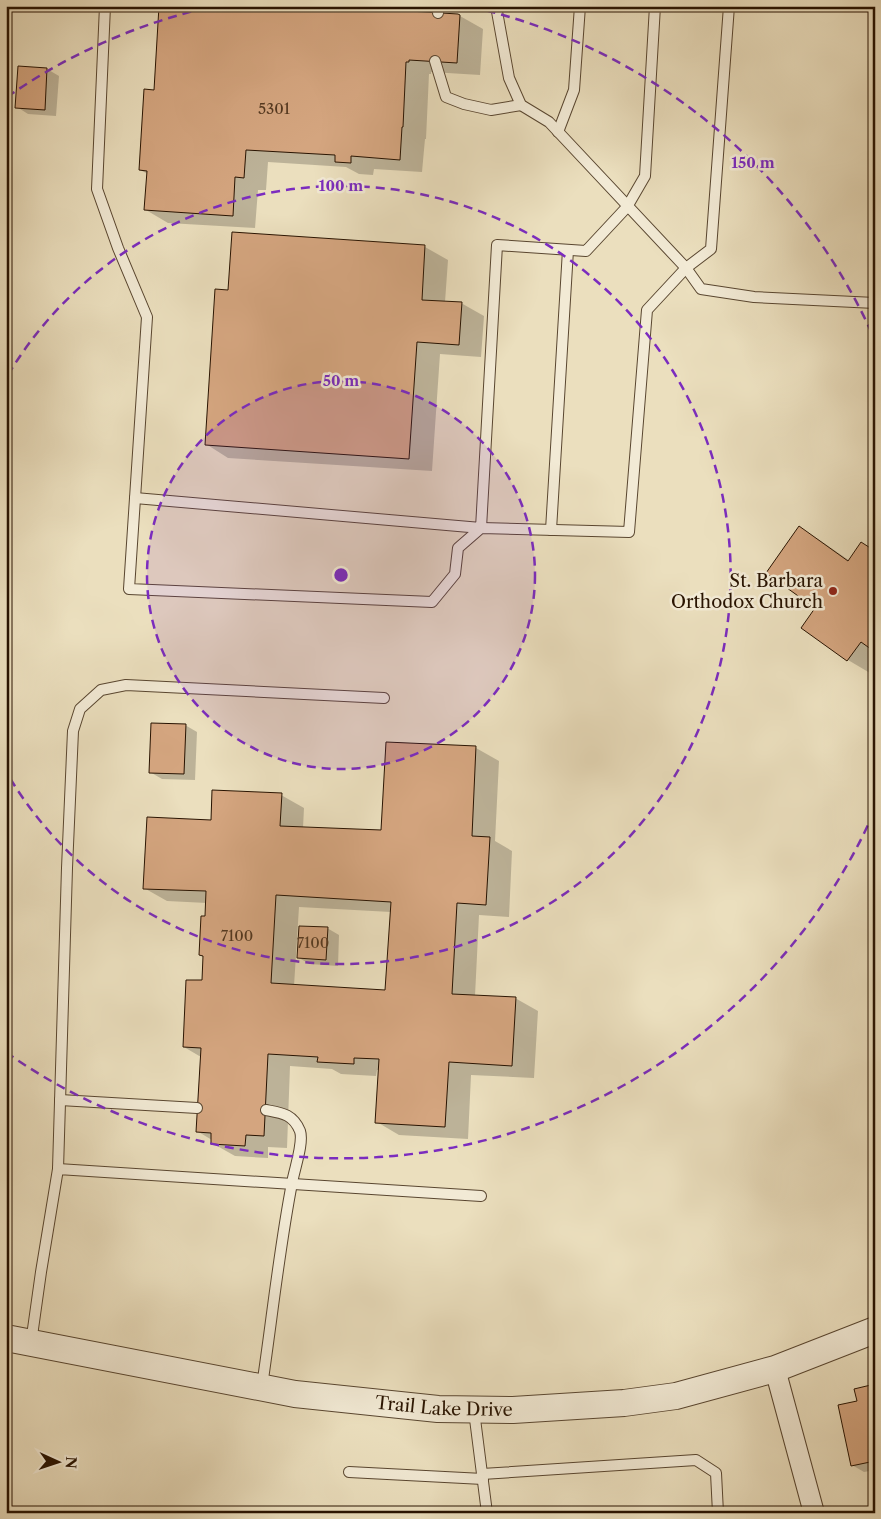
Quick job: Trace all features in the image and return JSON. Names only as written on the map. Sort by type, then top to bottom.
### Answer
[{"type":"street","name":"Trail Lake Drive","points":[[6,1338],[295,1394],[438,1409],[522,1410],[624,1403],[676,1396],[775,1369],[875,1330]]},
{"type":"street","points":[[775,1369],[814,1513]]},
{"type":"lane","points":[[105,6],[96,189],[147,317],[129,589],[432,602],[455,574],[458,548],[481,528],[497,245],[586,251],[627,208],[645,176],[655,6]]},
{"type":"lane","points":[[496,6],[509,78],[521,105],[549,122],[627,208],[686,268],[701,289],[754,297],[875,303]]},
{"type":"lane","points":[[558,132],[574,90],[580,6]]},
{"type":"lane","points":[[135,498],[481,528],[629,532],[648,310],[686,268],[711,249],[729,6]]},
{"type":"lane","points":[[435,61],[446,98],[491,110],[521,105]]},
{"type":"lane","points":[[551,530],[568,250]]},
{"type":"lane","points":[[31,1344],[58,1169],[73,731],[80,710],[100,690],[126,685],[384,698]]},
{"type":"lane","points":[[60,1100],[197,1108]]},
{"type":"lane","points":[[261,1387],[292,1184],[300,1146],[300,1132],[293,1120],[285,1113],[266,1110]]},
{"type":"lane","points":[[58,1169],[481,1196]]},
{"type":"lane","points":[[474,1410],[487,1513]]},
{"type":"lane","points":[[349,1472],[483,1477],[696,1460],[716,1473],[718,1513]]},
{"type":"building","points":[[159,6],[409,6],[409,11],[458,14],[460,15],[457,63],[409,60],[409,62],[406,62],[400,160],[351,156],[351,163],[335,162],[335,155],[246,150],[244,178],[235,177],[233,216],[144,210],[147,171],[139,170],[144,89],[154,90]]},
{"type":"building","points":[[18,66],[47,68],[45,110],[15,108]]},
{"type":"building","points":[[232,232],[425,245],[422,300],[462,302],[459,345],[417,342],[409,459],[205,445],[215,289],[228,290]]},
{"type":"building","name":"St. Barbara Orthodox Church","points":[[799,526],[848,561],[861,542],[875,551],[875,652],[861,642],[847,661],[801,628],[815,608],[766,573]]},
{"type":"building","points":[[151,723],[186,724],[184,774],[149,773]]},
{"type":"building","points":[[386,742],[476,746],[472,836],[490,837],[486,905],[457,903],[452,994],[516,997],[512,1066],[449,1062],[445,1127],[375,1123],[379,1059],[354,1058],[354,1064],[317,1062],[318,1057],[268,1054],[264,1136],[246,1135],[245,1146],[211,1144],[211,1133],[196,1132],[201,1048],[183,1047],[186,980],[202,980],[203,956],[199,955],[201,916],[205,916],[206,891],[143,889],[147,817],[211,820],[212,790],[282,793],[280,826],[381,830]],"holes":[[[276,895],[391,902],[385,990],[271,983]]]},
{"type":"building","points":[[299,926],[328,927],[326,960],[297,958]]},
{"type":"building","points":[[875,1384],[875,1461],[851,1466],[838,1405],[857,1401],[854,1389]]},
{"type":"place","name":"St. Barbara Orthodox Church","points":[[833,591]]}]
